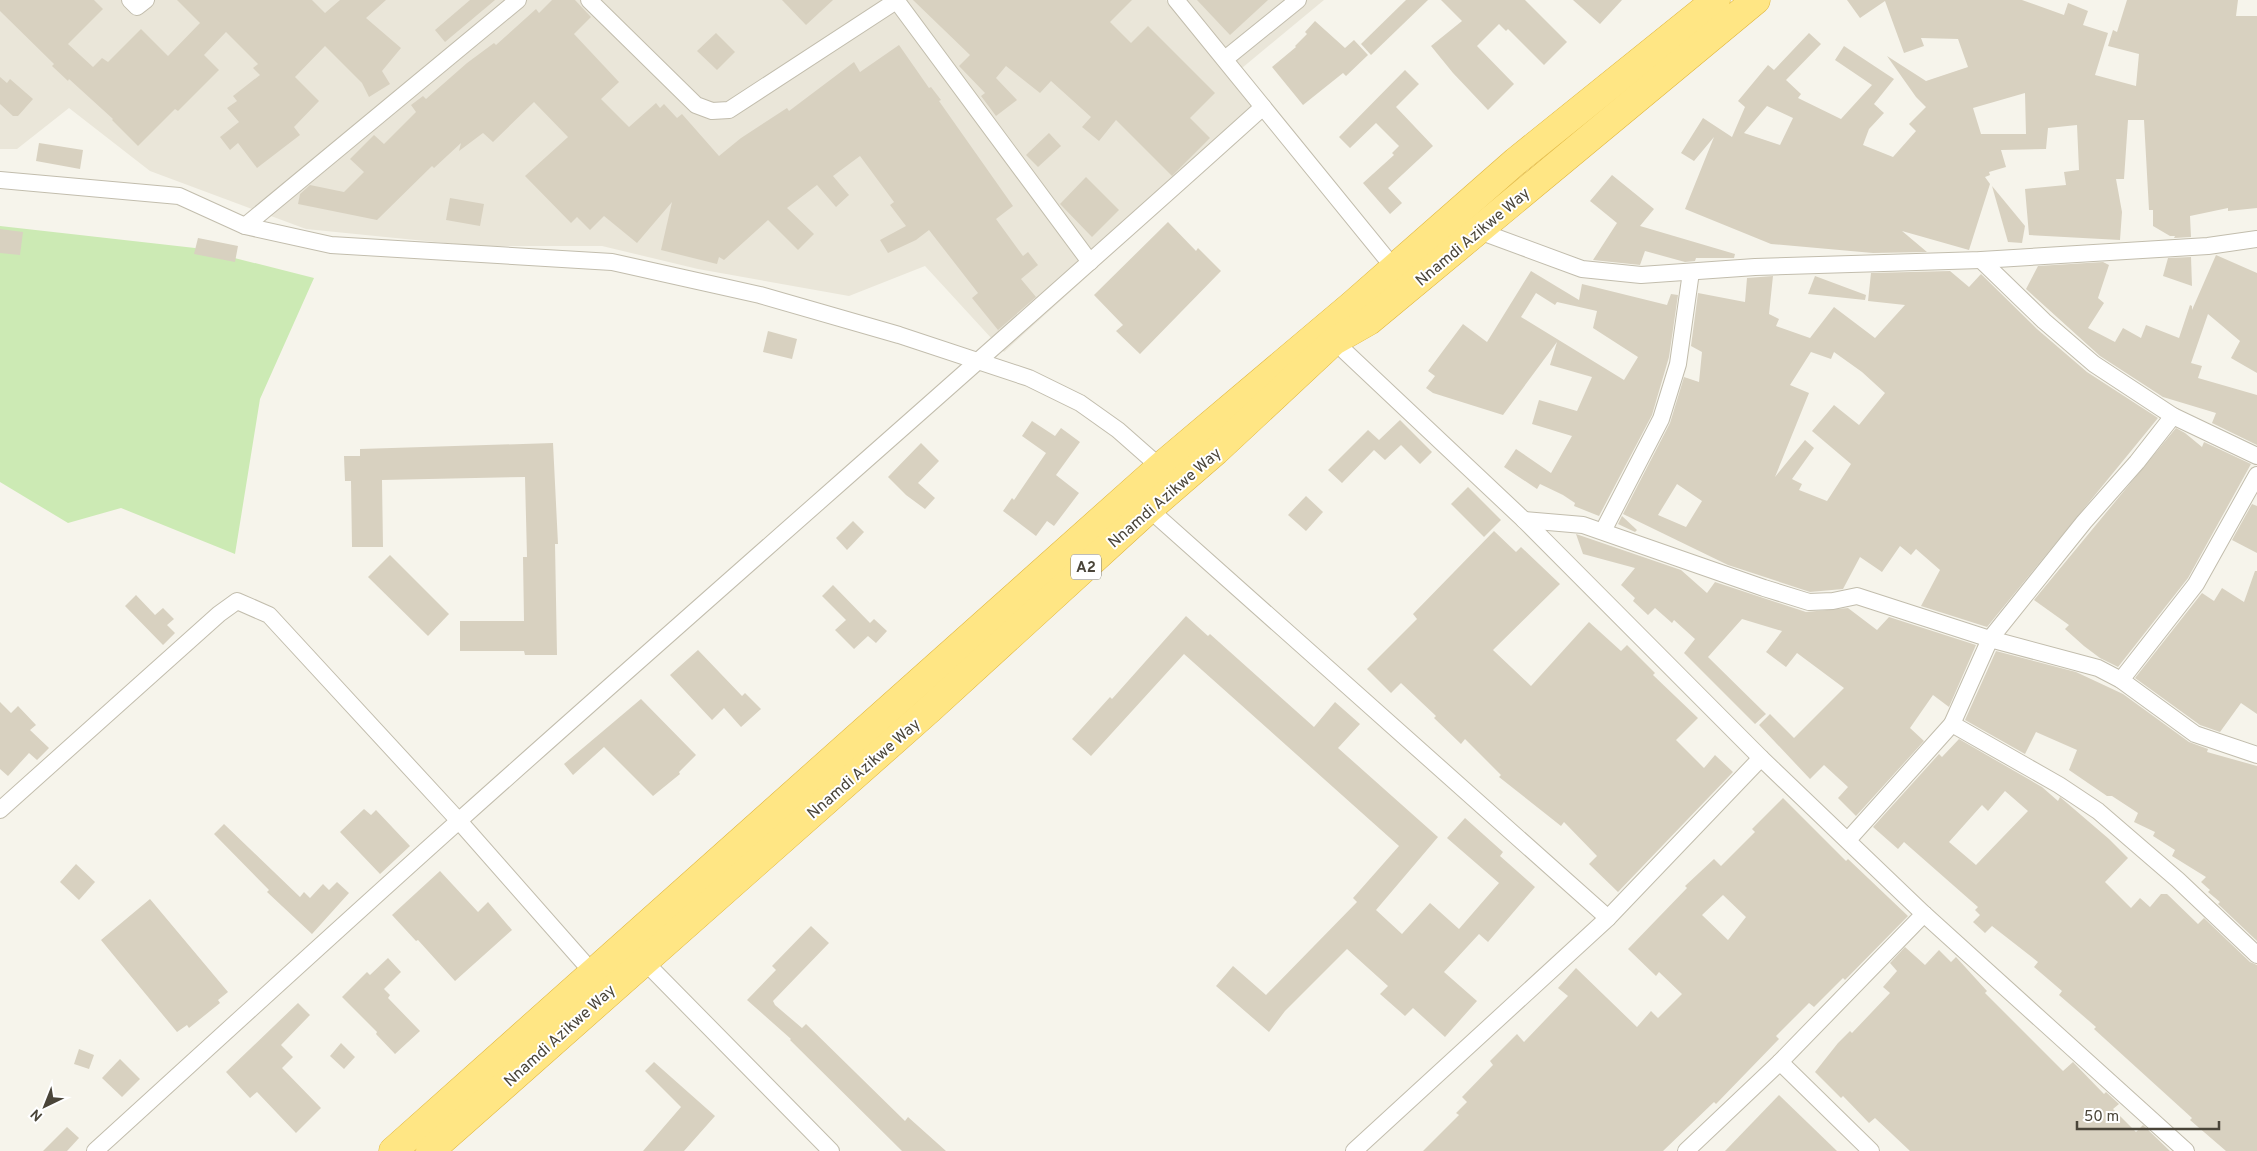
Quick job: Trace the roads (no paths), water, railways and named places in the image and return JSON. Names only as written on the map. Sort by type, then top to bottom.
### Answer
[{"type":"highway","name":"Nnamdi Azikwe Way","points":[[393,1151],[1160,467],[1394,268],[1516,161],[1716,0]]},
{"type":"highway","name":"Nnamdi Azikwe Way","points":[[430,1151],[643,960],[930,709],[1149,509],[1216,451],[1334,341],[1369,322],[1756,0]]},
{"type":"street","points":[[130,0],[137,8],[146,0]]},
{"type":"street","points":[[244,226],[518,0]]},
{"type":"street","points":[[589,0],[696,105],[712,111],[730,110],[896,0],[1090,262]]},
{"type":"street","points":[[1176,0],[1394,268]]},
{"type":"street","points":[[1225,58],[1298,0]]},
{"type":"street","points":[[95,1151],[459,821],[977,360],[1090,262],[1262,107]]},
{"type":"street","points":[[0,180],[178,196],[244,226],[331,245],[612,262],[760,295],[977,360],[1029,378],[1080,403],[1118,430],[1160,467]]},
{"type":"street","points":[[1479,231],[1582,269],[1641,276],[1755,267],[1981,260],[2208,246],[2257,238]]},
{"type":"street","points":[[1981,260],[2044,321],[2094,364],[2173,416],[2257,456]]},
{"type":"street","points":[[1603,531],[1661,419],[1678,364],[1691,272]]},
{"type":"street","points":[[1334,341],[1524,520],[1761,758],[1924,914],[2186,1151]]},
{"type":"street","points":[[1848,840],[1952,724],[1990,639],[2084,522],[2137,462],[2173,416]]},
{"type":"street","points":[[2121,680],[2196,584],[2257,475]]},
{"type":"street","points":[[1149,509],[1608,918]]},
{"type":"street","points":[[1524,520],[1583,525],[1809,602],[1833,601],[1857,596],[1990,639],[2098,668],[2121,680],[2196,734],[2257,755]]},
{"type":"street","points":[[0,810],[219,614],[237,601],[269,615],[459,821],[593,973]]},
{"type":"street","points":[[1952,724],[2059,785],[2098,811],[2178,880],[2257,955]]},
{"type":"street","points":[[1354,1151],[1608,918],[1761,758]]},
{"type":"street","points":[[1686,1151],[1780,1062],[1924,914]]},
{"type":"street","points":[[643,960],[831,1151]]},
{"type":"street","points":[[1780,1062],[1871,1151]]}]
